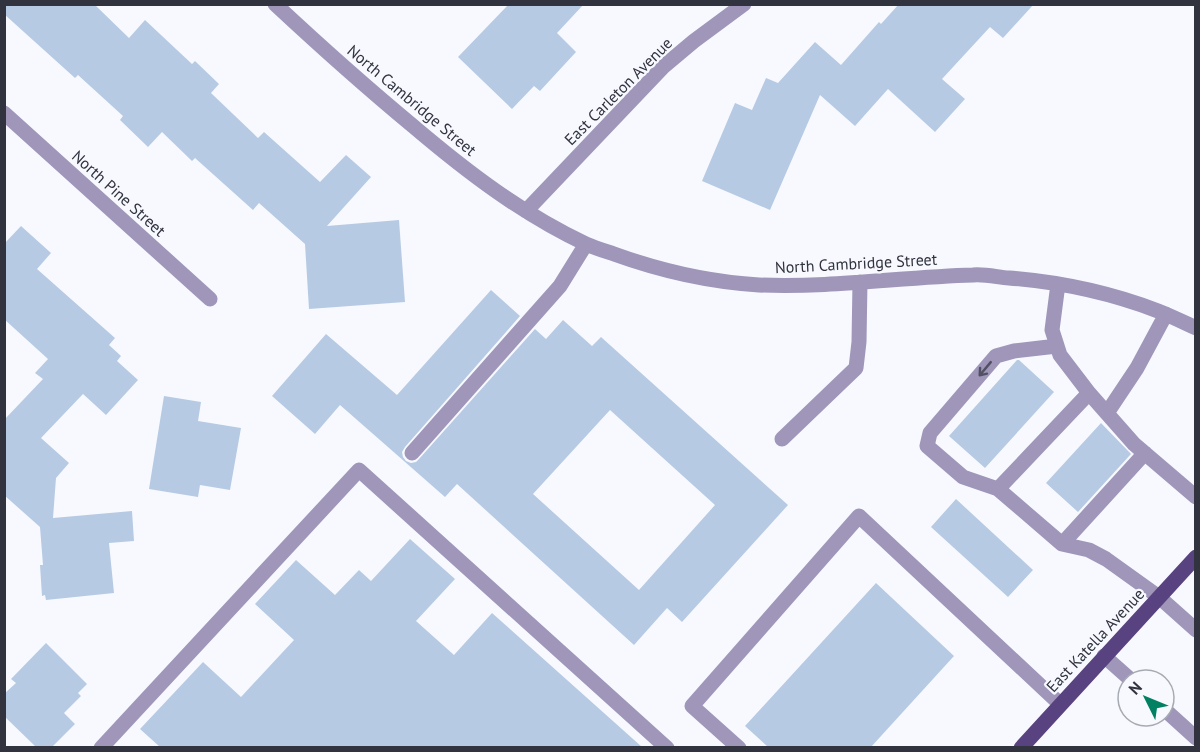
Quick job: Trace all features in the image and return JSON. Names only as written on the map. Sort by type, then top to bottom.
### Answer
[{"type":"main road","name":"East Katella Avenue","points":[[1021,747],[1196,557]]},
{"type":"street","name":"North Cambridge Street","points":[[275,4],[431,142],[526,211],[586,244],[661,269],[704,279],[756,285],[798,286],[976,274],[1024,279],[1102,293],[1166,314],[1196,328]]},
{"type":"street","name":"East Carleton Avenue","points":[[526,211],[663,67],[744,4]]},
{"type":"street","name":"North Pine Street","points":[[4,113],[210,299]]},
{"type":"street","points":[[412,453],[560,286],[586,244]]},
{"type":"street","points":[[782,439],[856,368],[860,282]]},
{"type":"street","points":[[1058,284],[1052,330],[1060,355],[1089,393],[1134,444],[1196,497]]},
{"type":"street","points":[[1107,413],[1137,368],[1166,314]]},
{"type":"street","points":[[1057,346],[1014,351],[996,356],[930,432],[927,446],[963,477],[998,489],[1062,544],[1089,550],[1106,559],[1159,597],[1196,630]]},
{"type":"street","points":[[998,489],[1089,393]]},
{"type":"street","points":[[1062,544],[1145,453]]},
{"type":"street","points":[[101,747],[359,471],[667,747]]},
{"type":"street","points":[[739,747],[692,706],[858,516],[1060,704]]},
{"type":"street","points":[[1104,656],[1118,668]]},
{"type":"street","points":[[1176,720],[1196,738]]},
{"type":"building","points":[[4,4],[94,4],[129,38],[145,20],[192,64],[195,61],[219,84],[211,93],[258,138],[264,132],[320,182],[346,155],[371,177],[327,226],[399,220],[405,302],[309,309],[305,244],[259,203],[253,210],[195,158],[192,161],[162,132],[148,147],[120,120],[123,116],[78,75],[75,78],[4,14]]},
{"type":"building","points":[[509,4],[584,4],[557,33],[576,52],[540,91],[534,86],[512,109],[458,57]]},
{"type":"building","points":[[899,4],[1034,4],[1003,38],[990,27],[942,79],[965,99],[935,132],[888,89],[855,126],[820,95],[770,210],[702,181],[735,103],[752,110],[766,78],[778,83],[815,42],[841,65],[879,22],[881,24]]},
{"type":"building","points":[[21,226],[51,253],[37,269],[115,338],[109,345],[121,356],[117,361],[138,380],[106,415],[83,394],[41,438],[69,463],[56,478],[53,518],[132,511],[134,541],[109,543],[114,593],[46,600],[45,595],[42,596],[40,565],[43,565],[40,527],[4,495],[4,420],[43,379],[35,373],[48,359],[4,319],[4,244]]},
{"type":"building","points":[[491,290],[520,316],[405,447],[402,452],[406,461],[411,463],[419,459],[535,329],[546,339],[563,320],[592,346],[601,337],[788,505],[682,622],[667,608],[634,645],[457,484],[445,497],[340,405],[315,434],[272,396],[326,334],[397,395]],"holes":[[[610,410],[715,505],[639,590],[533,494]]]},
{"type":"building","points":[[1017,360],[1054,392],[985,468],[949,436]]},
{"type":"building","points":[[164,396],[201,402],[198,421],[241,428],[230,490],[200,485],[198,497],[149,489]]},
{"type":"building","points":[[1101,423],[1131,454],[1078,512],[1046,483]]},
{"type":"building","points":[[956,499],[1033,570],[1008,597],[931,527]]},
{"type":"building","points":[[410,539],[455,579],[416,621],[454,655],[492,613],[642,747],[160,747],[140,729],[203,662],[241,697],[294,640],[255,604],[296,560],[335,595],[359,570],[371,581]]},
{"type":"building","points":[[876,583],[954,656],[871,747],[768,747],[745,726]]},
{"type":"building","points":[[46,643],[87,684],[78,693],[81,696],[64,713],[75,724],[52,747],[36,747],[4,716],[4,694],[16,683],[11,679]]}]
